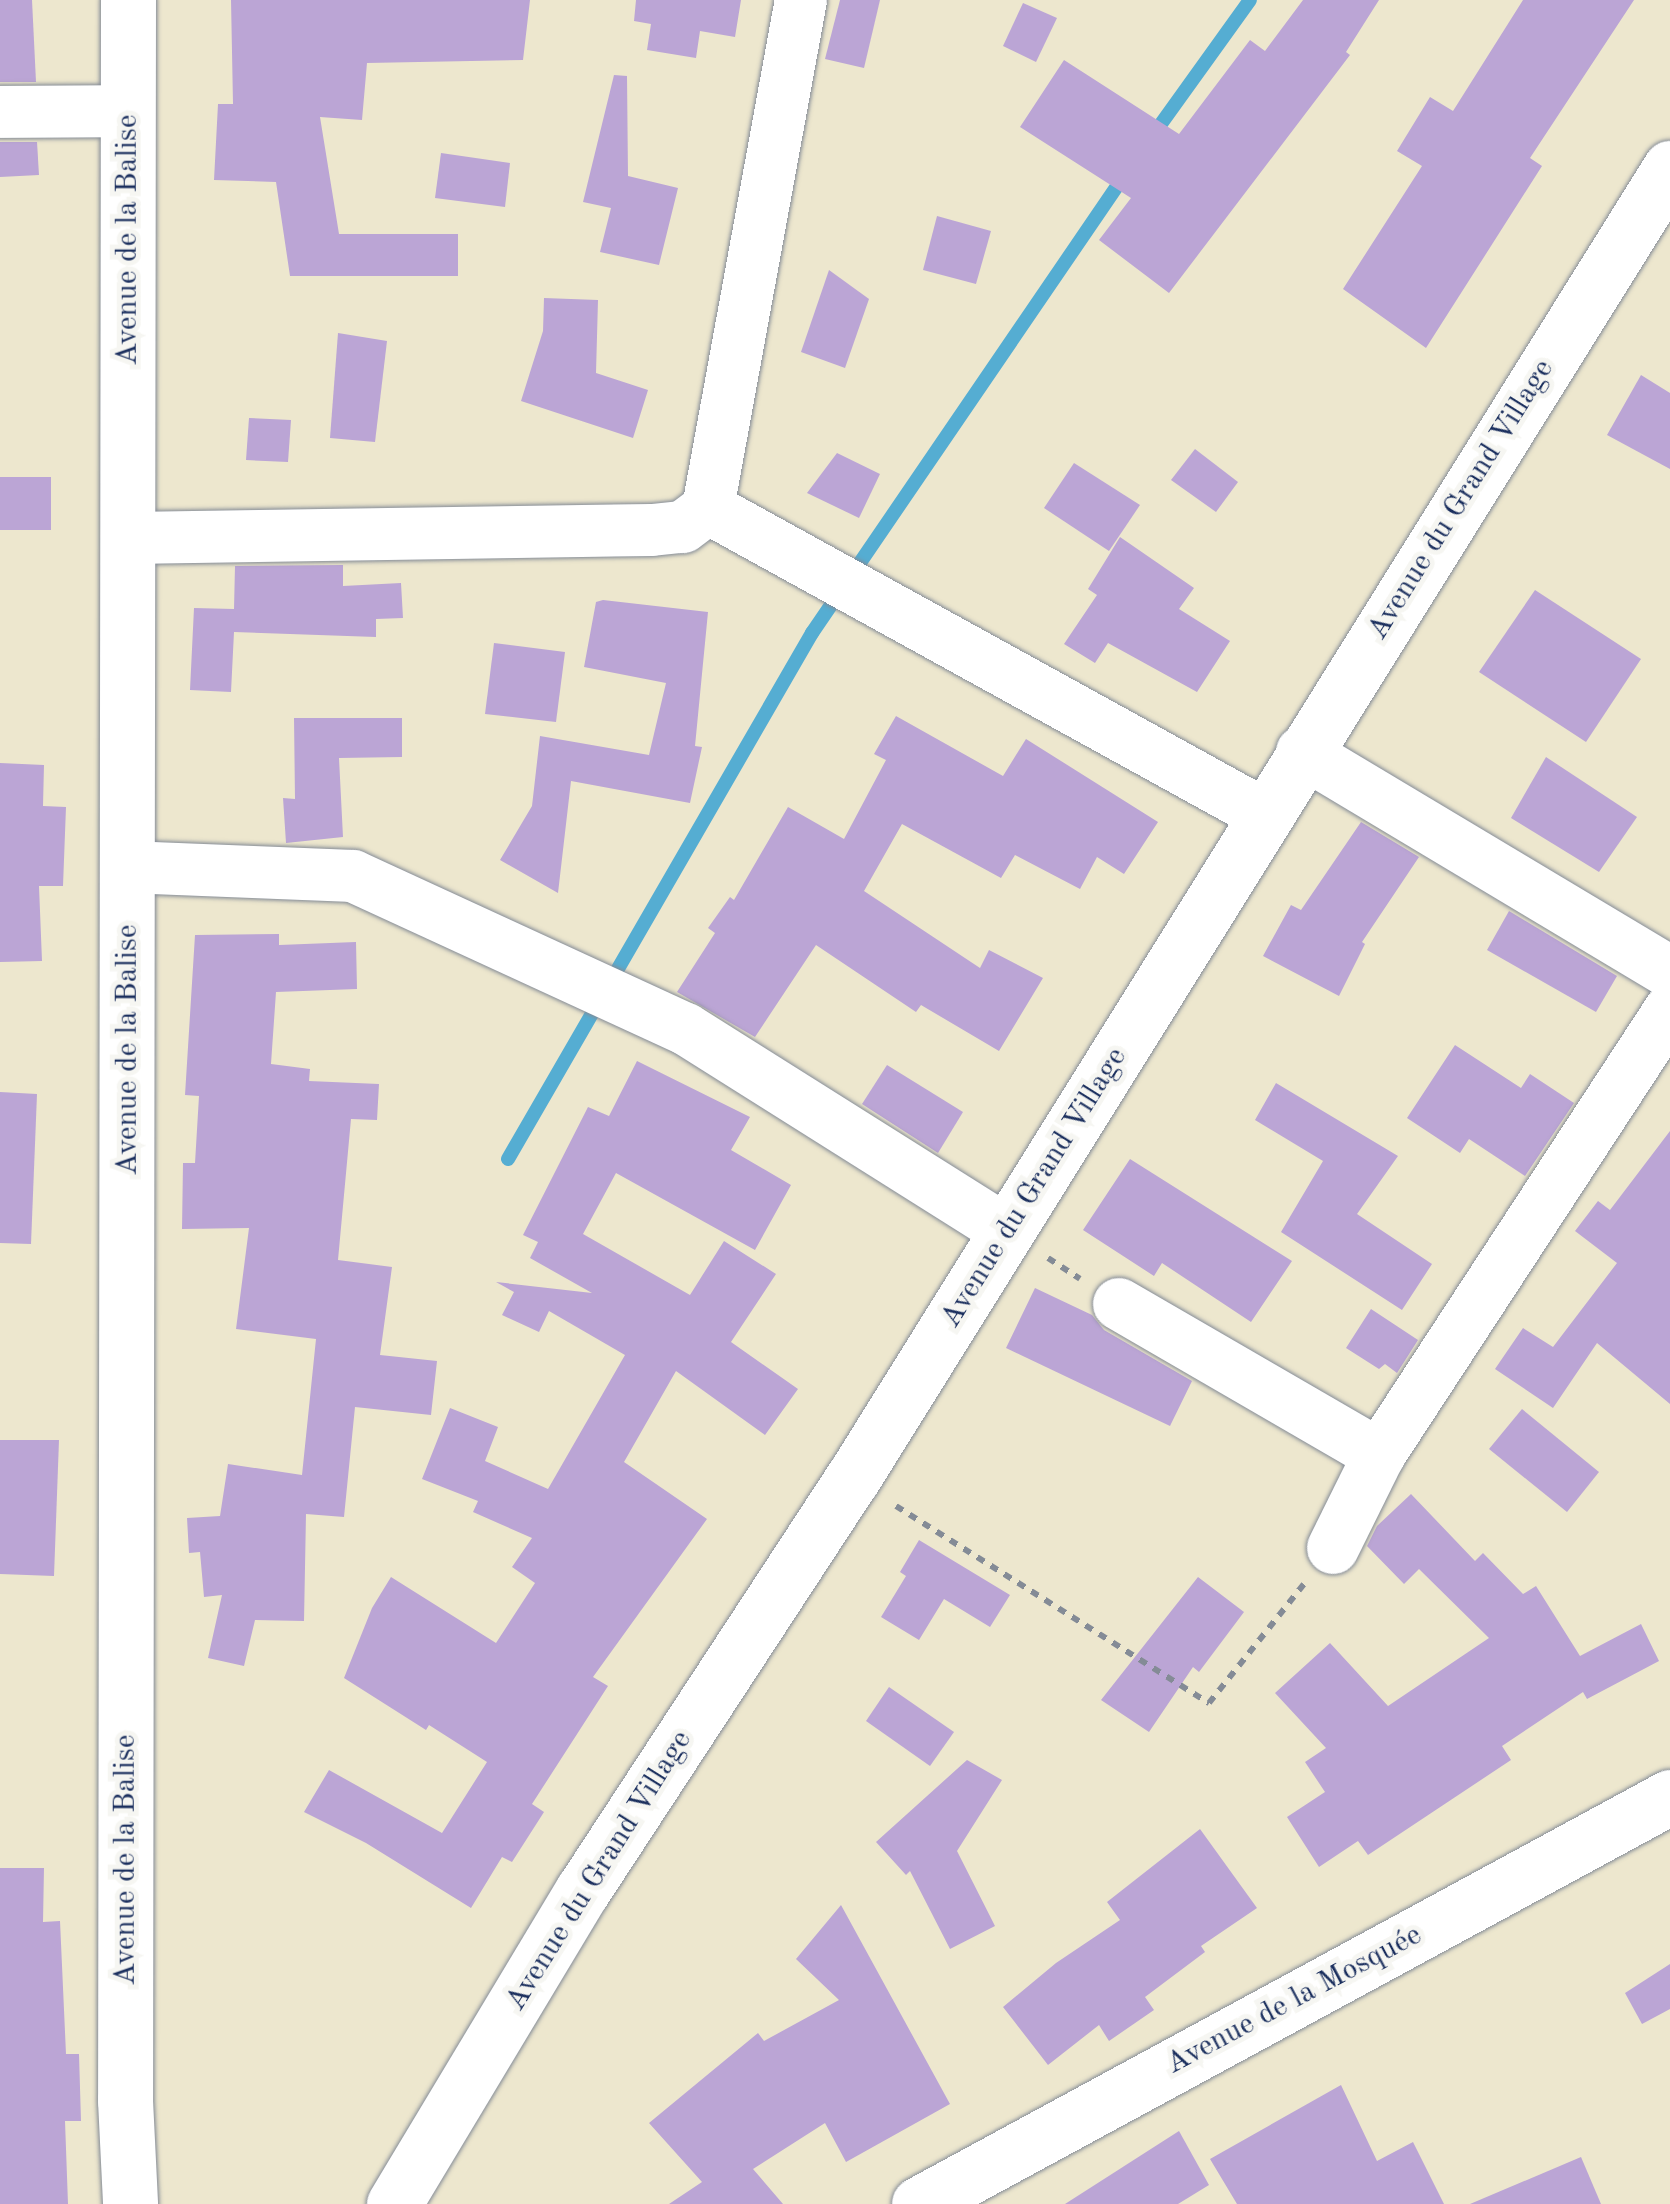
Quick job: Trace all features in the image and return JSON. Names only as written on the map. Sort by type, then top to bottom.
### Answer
[{"type":"street","name":"Avenue de la Balise","points":[[128,0],[125,2100],[130,2204]]},
{"type":"street","points":[[129,538],[652,530],[683,527],[708,508],[801,0]]},
{"type":"street","points":[[0,112],[128,111]]},
{"type":"street","name":"Avenue du Grand Village","points":[[394,2204],[582,1890],[853,1478],[1302,752],[1670,168]]},
{"type":"street","points":[[708,508],[1265,815]]},
{"type":"street","points":[[1302,752],[1670,972]]},
{"type":"street","points":[[128,867],[353,876],[686,1029],[1008,1232]]},
{"type":"street","points":[[1333,1548],[1379,1455],[1670,1010]]},
{"type":"street","points":[[1119,1304],[1379,1455]]},
{"type":"street","name":"Avenue de la Mosquée","points":[[919,2204],[986,2188],[1670,1797]]},
{"type":"street","points":[[125,2100],[166,2204]]},
{"type":"path","points":[[1008,1232],[1119,1304]]},
{"type":"path","points":[[853,1478],[1208,1704],[1333,1548]]},
{"type":"building","points":[[0,0],[32,0],[36,82],[0,82]]},
{"type":"building","points":[[231,0],[530,0],[523,60],[367,63],[362,120],[320,117],[339,234],[458,234],[458,276],[290,276],[276,182],[214,180],[218,104],[233,104]]},
{"type":"building","points":[[636,0],[741,0],[735,37],[700,31],[696,58],[647,50],[651,24],[634,21]]},
{"type":"building","points":[[840,0],[880,0],[864,68],[825,59]]},
{"type":"building","points":[[1303,0],[1379,0],[1346,52],[1350,55],[1169,293],[1099,240],[1131,198],[1020,127],[1064,60],[1179,134],[1250,40],[1265,51]]},
{"type":"building","points":[[1523,0],[1634,0],[1530,158],[1542,166],[1426,348],[1343,289],[1422,166],[1397,151],[1430,97],[1453,111]]},
{"type":"building","points":[[1023,3],[1057,18],[1036,62],[1003,46]]},
{"type":"building","points":[[614,75],[627,76],[628,176],[678,188],[659,265],[600,252],[611,208],[583,202]]},
{"type":"building","points":[[0,142],[37,142],[39,175],[0,177]]},
{"type":"building","points":[[441,153],[510,163],[505,207],[435,198]]},
{"type":"building","points":[[937,216],[991,231],[976,284],[923,270]]},
{"type":"building","points":[[829,270],[869,299],[845,368],[801,352]]},
{"type":"building","points":[[544,298],[598,300],[596,373],[648,390],[633,438],[521,401],[543,331]]},
{"type":"building","points":[[338,333],[387,341],[375,442],[330,438]]},
{"type":"building","points":[[1641,375],[1670,393],[1670,469],[1607,435]]},
{"type":"building","points":[[249,418],[291,420],[288,462],[246,460]]},
{"type":"building","points":[[1195,449],[1238,482],[1216,512],[1171,480]]},
{"type":"building","points":[[837,453],[880,474],[859,518],[807,493]]},
{"type":"building","points":[[1074,463],[1140,505],[1109,551],[1044,508]]},
{"type":"building","points":[[0,477],[51,477],[51,530],[0,530]]},
{"type":"building","points":[[1120,537],[1194,588],[1179,609],[1230,641],[1197,692],[1108,643],[1095,663],[1064,644],[1097,595],[1088,589]]},
{"type":"building","points":[[343,565],[343,586],[401,583],[403,618],[376,619],[376,637],[234,632],[231,692],[190,690],[194,608],[234,609],[235,566]]},
{"type":"building","points":[[1535,590],[1641,659],[1586,742],[1479,672]]},
{"type":"building","points":[[596,602],[708,612],[695,746],[702,747],[690,803],[571,781],[558,893],[500,860],[532,806],[540,736],[649,755],[666,683],[584,667]]},
{"type":"building","points":[[494,643],[565,652],[556,722],[485,714]]},
{"type":"building","points":[[896,716],[1003,776],[1026,739],[1158,822],[1124,874],[1097,857],[1080,889],[1015,855],[1001,878],[902,824],[864,891],[980,968],[989,950],[1043,978],[999,1051],[921,1005],[916,1012],[816,945],[755,1037],[677,992],[715,933],[708,928],[730,897],[734,900],[788,807],[844,839],[886,760],[874,754]]},
{"type":"building","points":[[294,718],[402,718],[402,757],[339,758],[343,837],[286,843],[283,798],[295,799]]},
{"type":"building","points":[[1546,757],[1637,817],[1599,872],[1511,818]]},
{"type":"building","points":[[0,763],[44,765],[43,806],[66,807],[63,886],[39,886],[42,961],[0,962]]},
{"type":"building","points":[[1361,822],[1419,857],[1362,942],[1365,944],[1339,996],[1263,956],[1291,905],[1301,910]]},
{"type":"building","points":[[1509,911],[1617,976],[1596,1012],[1487,950]]},
{"type":"building","points":[[279,934],[279,945],[356,942],[357,989],[276,992],[271,1064],[310,1069],[309,1081],[379,1084],[377,1120],[351,1119],[338,1260],[392,1267],[380,1355],[437,1361],[431,1415],[355,1407],[344,1517],[306,1514],[304,1621],[255,1620],[244,1666],[208,1658],[222,1595],[204,1597],[200,1552],[189,1553],[187,1518],[220,1516],[228,1464],[302,1475],[316,1339],[236,1329],[249,1228],[182,1229],[183,1163],[195,1163],[199,1096],[185,1095],[195,935]]},
{"type":"building","points":[[1455,1045],[1521,1088],[1530,1074],[1574,1103],[1525,1176],[1469,1139],[1460,1153],[1407,1118]]},
{"type":"building","points":[[637,1061],[750,1117],[731,1150],[791,1185],[755,1250],[616,1173],[583,1234],[690,1295],[724,1241],[776,1274],[731,1342],[798,1389],[765,1435],[676,1371],[624,1462],[707,1519],[593,1677],[608,1686],[532,1804],[544,1812],[512,1862],[502,1857],[471,1908],[366,1843],[304,1812],[329,1770],[442,1833],[487,1762],[429,1725],[426,1730],[344,1678],[372,1608],[391,1577],[496,1643],[535,1583],[512,1567],[532,1538],[473,1512],[478,1501],[422,1479],[450,1408],[498,1427],[485,1461],[548,1489],[625,1355],[549,1311],[539,1332],[502,1315],[514,1292],[496,1282],[592,1293],[530,1258],[538,1242],[523,1235],[588,1107],[609,1116]]},
{"type":"building","points":[[887,1065],[963,1112],[938,1153],[862,1104]]},
{"type":"building","points":[[1276,1083],[1398,1156],[1357,1214],[1432,1264],[1402,1310],[1281,1232],[1323,1161],[1255,1120]]},
{"type":"building","points":[[0,1092],[37,1094],[31,1244],[0,1243]]},
{"type":"building","points":[[1670,1131],[1670,1404],[1597,1343],[1553,1408],[1495,1369],[1523,1328],[1553,1347],[1617,1263],[1575,1231],[1598,1201],[1610,1210]]},
{"type":"building","points":[[1130,1159],[1292,1261],[1251,1322],[1162,1263],[1154,1276],[1083,1230]]},
{"type":"building","points":[[1035,1288],[1092,1315],[1104,1330],[1192,1381],[1170,1426],[1006,1348]]},
{"type":"building","points":[[1371,1309],[1418,1340],[1397,1373],[1385,1364],[1379,1369],[1346,1348]]},
{"type":"building","points":[[1522,1409],[1599,1472],[1567,1512],[1489,1449]]},
{"type":"building","points":[[0,1440],[59,1440],[54,1576],[0,1574]]},
{"type":"building","points":[[1411,1494],[1475,1561],[1483,1553],[1523,1594],[1536,1586],[1580,1656],[1641,1624],[1659,1661],[1587,1699],[1583,1692],[1502,1746],[1511,1760],[1368,1855],[1358,1841],[1319,1867],[1287,1817],[1325,1792],[1305,1762],[1326,1748],[1275,1693],[1330,1643],[1388,1706],[1489,1638],[1419,1569],[1404,1584],[1367,1546],[1377,1526]]},
{"type":"building","points":[[919,1540],[1010,1595],[990,1627],[944,1599],[919,1640],[881,1617],[906,1576],[900,1572]]},
{"type":"building","points":[[1198,1577],[1244,1612],[1199,1672],[1193,1667],[1149,1732],[1101,1700]]},
{"type":"building","points":[[889,1687],[954,1732],[930,1766],[866,1721]]},
{"type":"building","points":[[967,1760],[1002,1780],[957,1851],[995,1926],[950,1949],[910,1871],[906,1875],[876,1842]]},
{"type":"building","points":[[1200,1829],[1257,1908],[1201,1946],[1205,1952],[1145,1997],[1154,2010],[1109,2041],[1099,2025],[1048,2065],[1003,2007],[1056,1963],[1120,1920],[1107,1902]]},
{"type":"building","points":[[0,1868],[44,1868],[43,1922],[60,1921],[66,2054],[79,2054],[81,2121],[65,2121],[68,2204],[0,2204]]},
{"type":"building","points":[[841,1905],[950,2104],[846,2162],[825,2123],[753,2169],[783,2204],[669,2204],[702,2182],[649,2123],[758,2033],[764,2041],[839,2000],[796,1959]]},
{"type":"building","points":[[1670,1964],[1670,2009],[1642,2024],[1625,1993]]},
{"type":"building","points":[[1341,2085],[1377,2161],[1413,2142],[1444,2204],[1237,2204],[1210,2159]]},
{"type":"building","points":[[1179,2131],[1209,2185],[1178,2204],[1065,2204]]},
{"type":"building","points":[[1581,2157],[1601,2204],[1470,2204]]},
{"type":"waterway","points":[[1153,135],[1250,0]]},
{"type":"waterway","points":[[508,1159],[812,633],[1126,173]]}]
